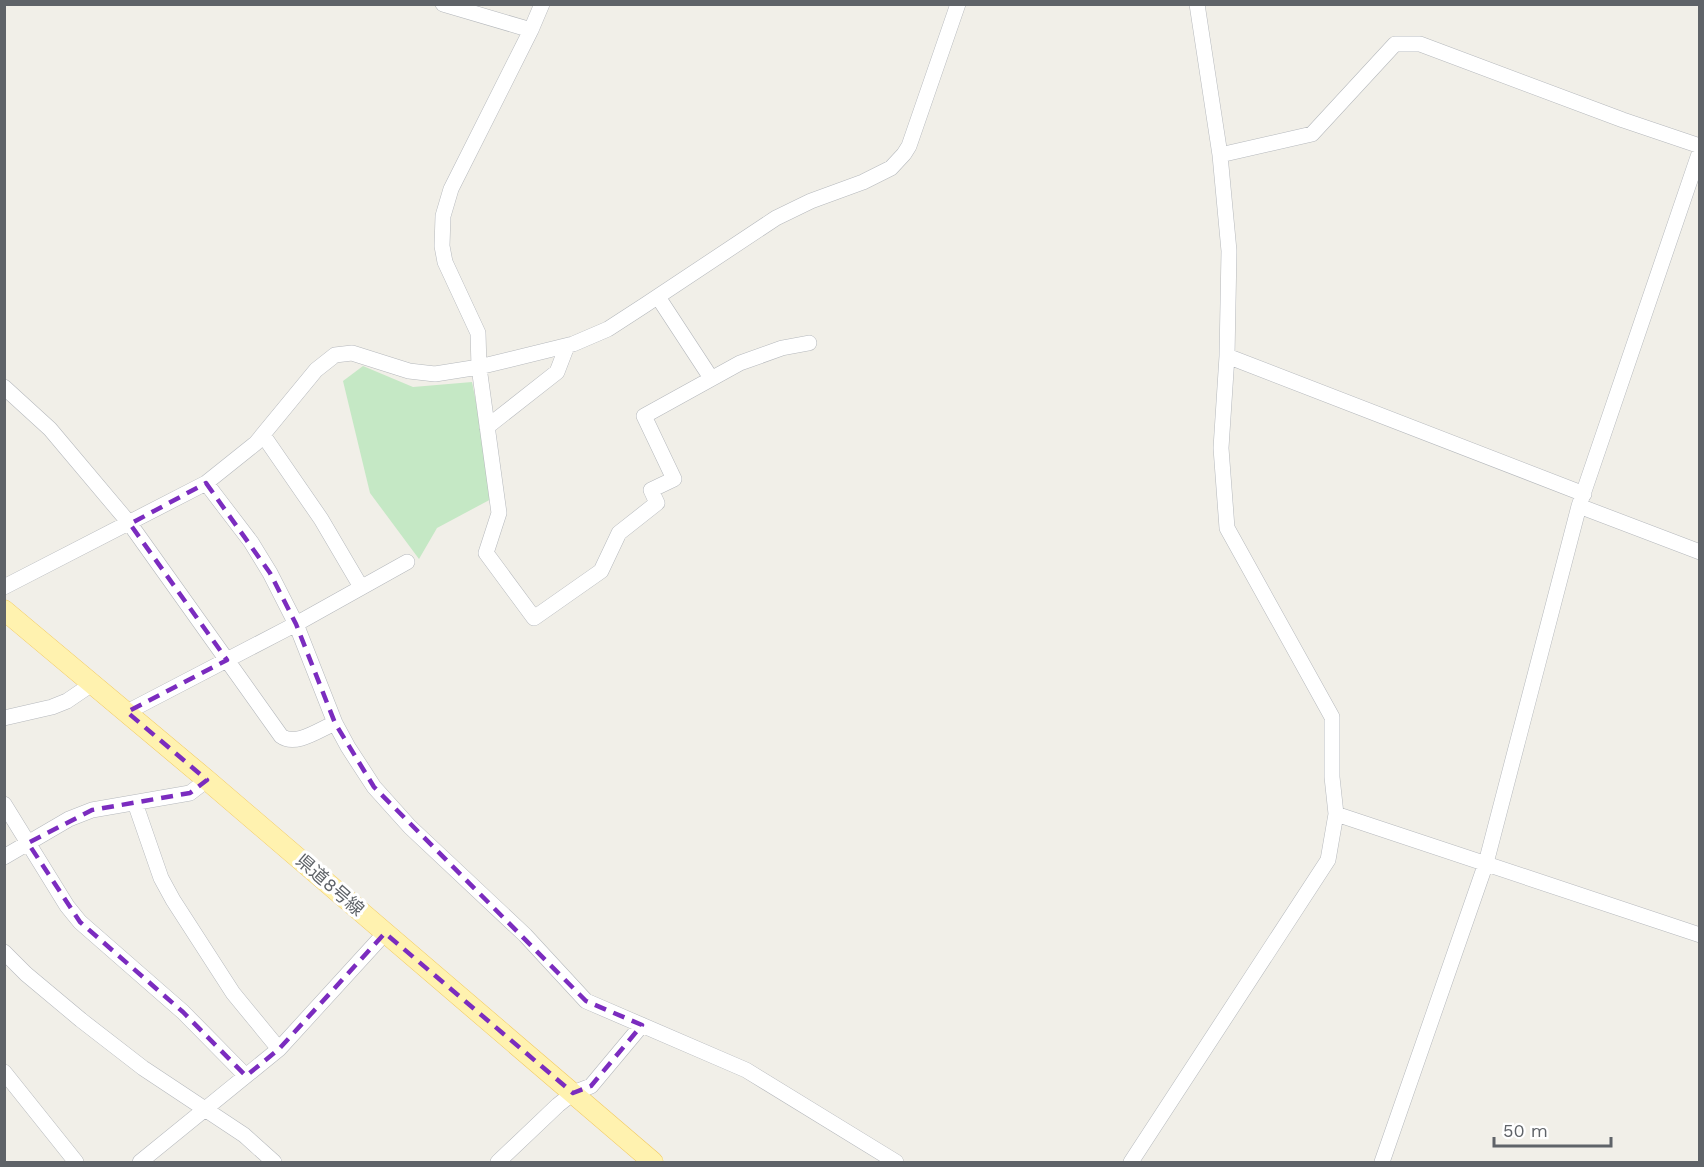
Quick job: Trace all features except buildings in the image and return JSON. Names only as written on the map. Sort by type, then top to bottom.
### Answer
[{"type":"main road","name":"県道8号線","points":[[4,610],[207,780],[653,1162]]},
{"type":"street","points":[[443,4],[531,30]]},
{"type":"street","points":[[542,4],[451,189],[443,216],[441,237],[445,262],[478,333],[479,367],[499,513],[486,553],[534,618],[601,571],[619,534],[657,503],[651,490],[674,479],[644,416],[711,378],[758,356],[809,343]]},
{"type":"street","points":[[4,588],[206,483],[243,455],[263,435],[321,364],[339,354],[357,354],[409,371],[426,374],[479,367],[567,346],[590,338],[608,328],[776,218],[891,168],[909,146],[958,4]]},
{"type":"street","points":[[1131,1162],[1328,860],[1336,814],[1332,777],[1332,717],[1227,528],[1221,448],[1227,357],[1229,251],[1220,155],[1197,4]]},
{"type":"street","points":[[1220,155],[1312,134],[1395,44],[1420,44],[1623,120],[1700,146]]},
{"type":"street","points":[[1382,1162],[1486,863],[1582,500],[1700,151]]},
{"type":"street","points":[[658,297],[711,378]]},
{"type":"street","points":[[486,427],[557,372],[567,346]]},
{"type":"street","points":[[1227,357],[1582,500],[1700,552]]},
{"type":"street","points":[[4,387],[50,429],[130,524],[277,732],[285,740],[297,740],[335,723]]},
{"type":"street","points":[[263,435],[321,519],[361,587]]},
{"type":"street","points":[[206,483],[260,556],[296,624],[335,723],[374,788],[410,827],[525,935],[586,1002],[746,1070],[896,1162]]},
{"type":"street","points":[[127,712],[296,624],[407,562]]},
{"type":"street","points":[[4,718],[52,707],[67,701],[92,684]]},
{"type":"street","points":[[4,857],[69,819],[92,810],[190,793],[207,780]]},
{"type":"street","points":[[135,803],[161,878],[173,900],[233,993],[279,1049]]},
{"type":"street","points":[[4,804],[67,906],[80,922],[183,1012],[246,1076]]},
{"type":"street","points":[[1336,814],[1700,935]]},
{"type":"street","points":[[140,1162],[279,1049],[386,933]]},
{"type":"street","points":[[4,952],[26,974],[81,1020],[143,1068],[244,1135],[274,1162]]},
{"type":"street","points":[[498,1162],[558,1105],[573,1093],[591,1086],[642,1025]]},
{"type":"street","points":[[4,1072],[76,1162]]},
{"type":"highlighted area","points":[[206,483],[270,573],[296,624],[335,723],[374,787],[586,1001],[642,1025],[591,1086],[573,1093],[385,933],[279,1049],[246,1076],[183,1012],[80,922],[28,843],[92,810],[190,793],[207,780],[127,712],[227,660],[130,524]]},
{"type":"green space","points":[[363,366],[413,387],[472,382],[495,497],[437,528],[419,559],[370,493],[343,381]]}]
